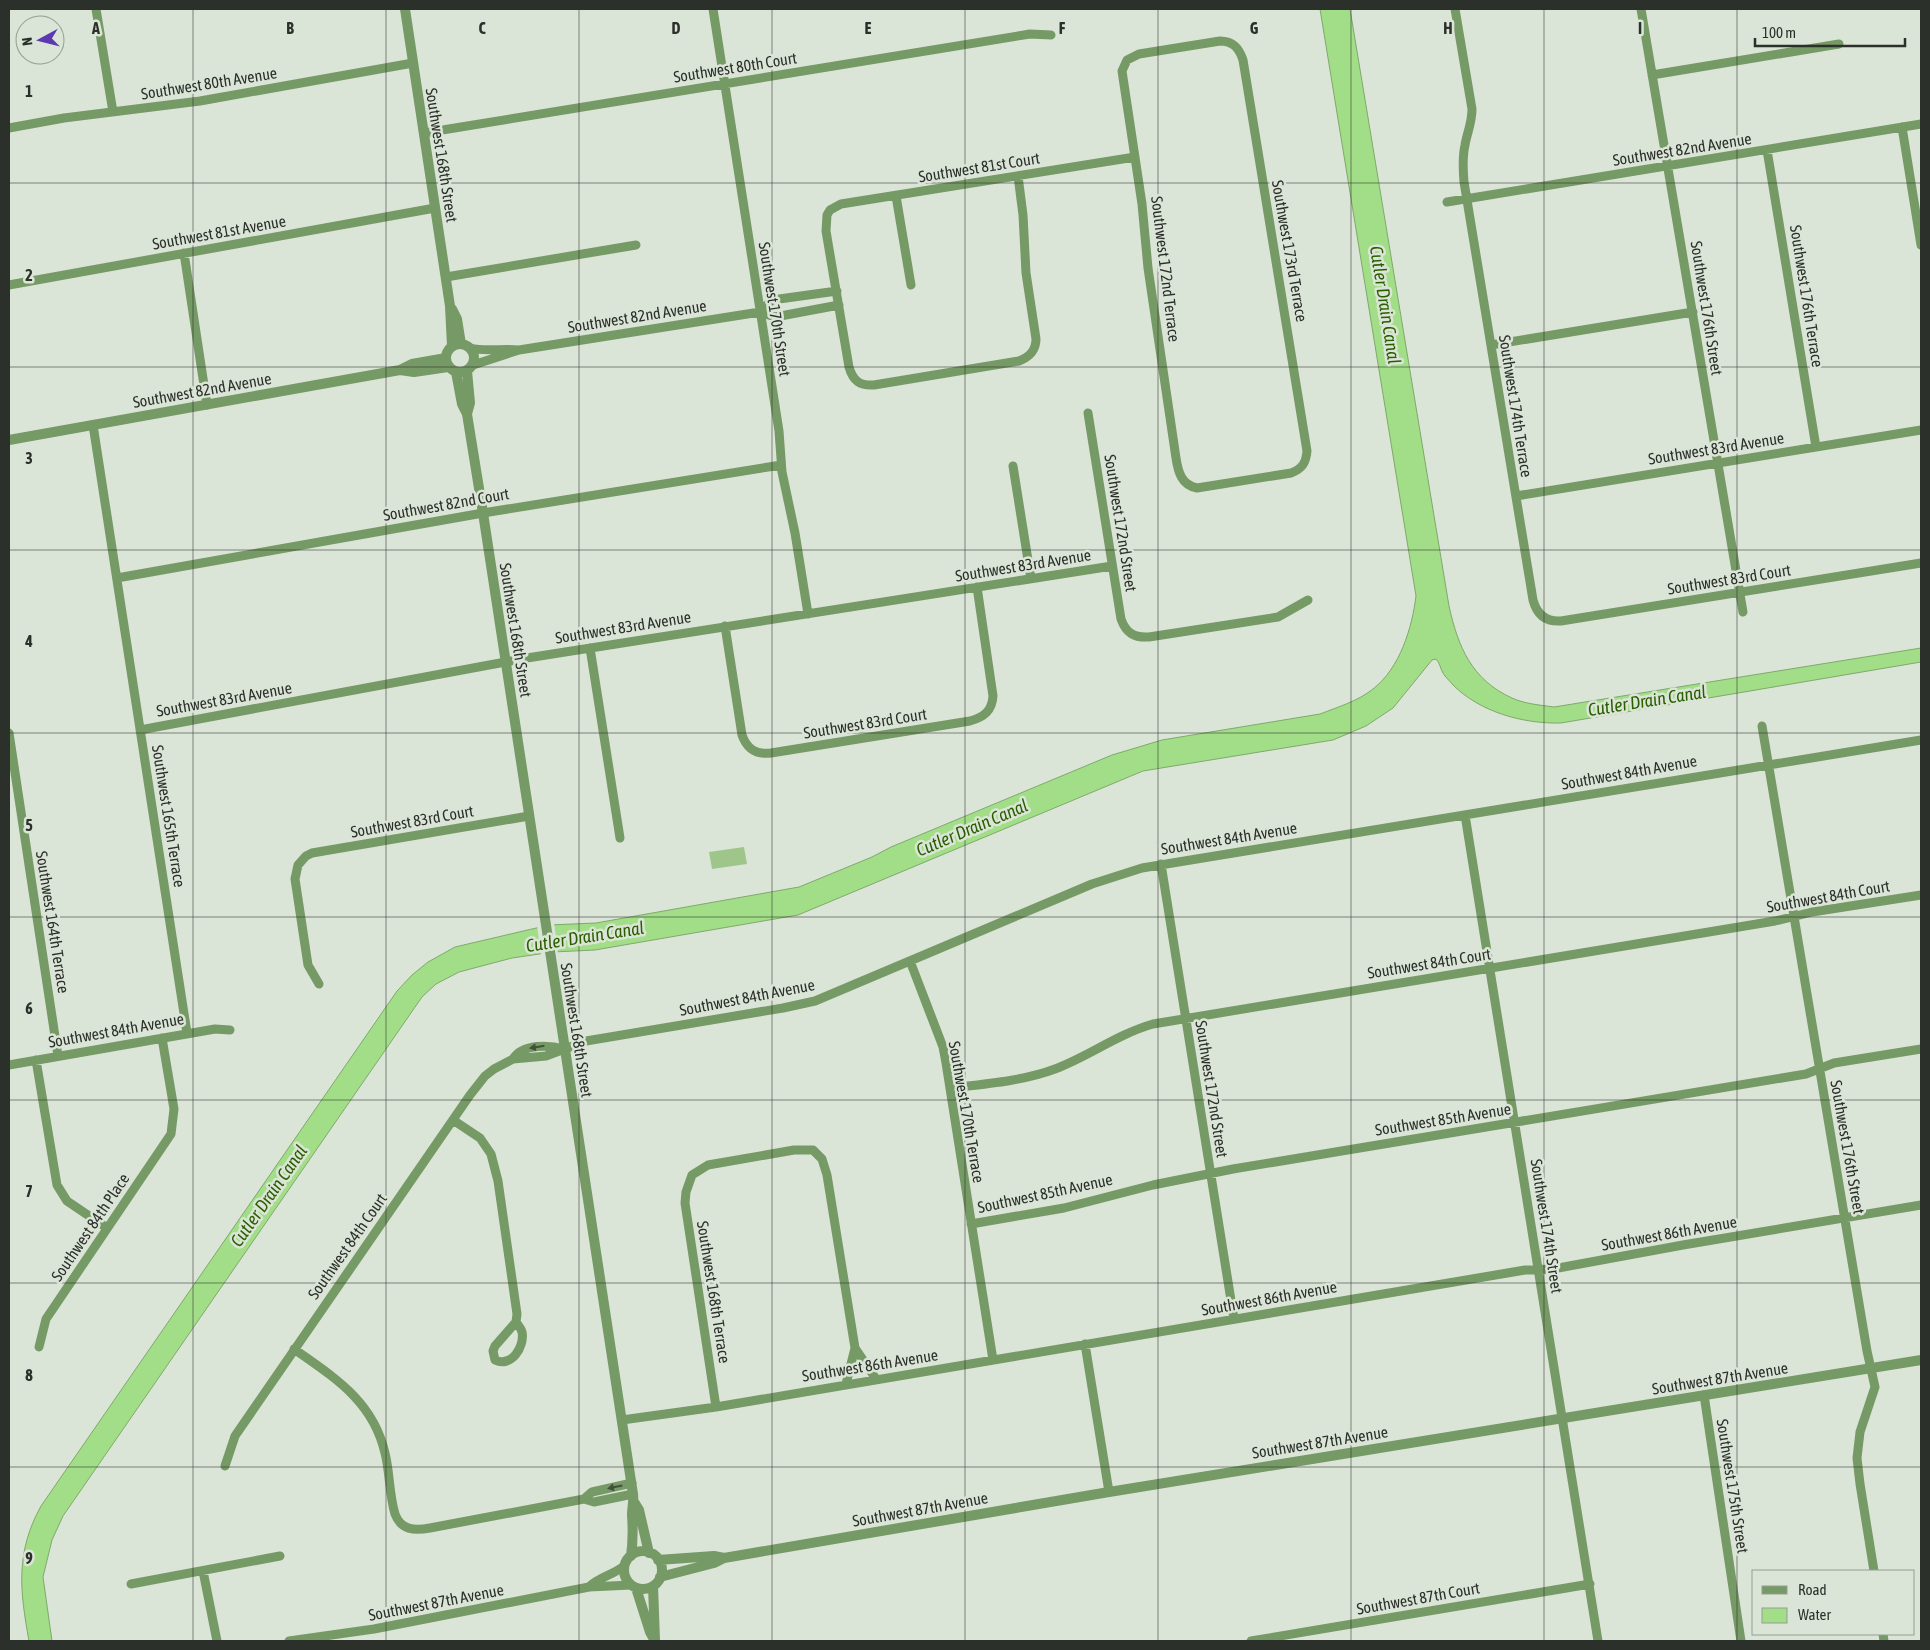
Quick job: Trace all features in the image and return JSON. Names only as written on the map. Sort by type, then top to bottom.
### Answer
[{"type":"street","points":[[96,9],[113,112]]},
{"type":"street","name":"Southwest 168th Street","points":[[405,9],[450,306],[461,346],[474,356],[470,368],[470,403],[467,414]]},
{"type":"street","name":"Southwest 170th Street","points":[[713,9],[781,442],[781,464],[796,533],[808,614]]},
{"type":"street","points":[[1455,9],[1472,109],[1471,125],[1465,142],[1463,160],[1467,199]]},
{"type":"street","name":"Southwest 176th Street","points":[[1641,9],[1743,612]]},
{"type":"street","name":"Southwest 80th Court","points":[[424,133],[1030,34],[1051,35]]},
{"type":"street","name":"Southwest 172nd Terrace","points":[[1185,483],[1178,469],[1176,458],[1148,268],[1142,204],[1122,78],[1123,65],[1127,60],[1139,54],[1220,41],[1226,41],[1234,45]]},
{"type":"street","points":[[1652,75],[1839,44]]},
{"type":"street","name":"Southwest 173rd Terrace","points":[[1185,483],[1197,488],[1291,473],[1298,471],[1307,458],[1283,298],[1243,60],[1234,45]]},
{"type":"street","name":"Southwest 80th Avenue","points":[[9,128],[64,118],[200,101],[413,64]]},
{"type":"street","name":"Southwest 82nd Avenue","points":[[1447,202],[1921,124]]},
{"type":"street","points":[[1902,127],[1921,245]]},
{"type":"street","name":"Southwest 176th Terrace","points":[[1768,150],[1816,447]]},
{"type":"street","name":"Southwest 81st Court","points":[[837,291],[826,231],[826,220],[830,210],[841,204],[1135,157]]},
{"type":"street","points":[[837,291],[849,367],[854,379],[858,383],[874,385],[1019,361],[1031,354],[1036,346],[1036,340],[1026,273],[1023,215],[1018,176]]},
{"type":"street","points":[[896,196],[911,285]]},
{"type":"street","name":"Southwest 174th Terrace","points":[[1467,199],[1533,600],[1535,607],[1542,617]]},
{"type":"street","name":"Southwest 81st Avenue","points":[[9,285],[435,208]]},
{"type":"street","points":[[446,277],[636,245]]},
{"type":"street","points":[[184,253],[208,405]]},
{"type":"street","name":"Southwest 82nd Avenue","points":[[760,312],[772,300],[837,291]]},
{"type":"street","name":"Southwest 82nd Avenue","points":[[9,440],[400,370],[412,364],[470,368],[520,350],[760,312],[775,317],[839,305]]},
{"type":"street","points":[[1491,345],[1693,312]]},
{"type":"street","points":[[450,366],[449,349],[461,346]]},
{"type":"street","name":"Southwest 82nd Avenue","points":[[461,346],[478,350],[508,348],[520,350]]},
{"type":"street","name":"Southwest 168th Street","points":[[450,366],[467,414],[634,1498],[639,1510],[649,1553]]},
{"type":"street","name":"Southwest 172nd Street","points":[[1088,413],[1121,619],[1126,630],[1136,637],[1149,637],[1278,617],[1308,600]]},
{"type":"street","name":"Southwest 165th Terrace","points":[[92,425],[187,1033]]},
{"type":"street","name":"Southwest 83rd Avenue","points":[[1516,496],[1921,430]]},
{"type":"street","name":"Southwest 82nd Court","points":[[117,578],[483,513],[781,464]]},
{"type":"street","points":[[1013,466],[1031,579]]},
{"type":"street","name":"Southwest 83rd Court","points":[[1542,617],[1550,621],[1561,621],[1921,562]]},
{"type":"street","name":"Southwest 83rd Avenue","points":[[140,730],[590,648],[1112,566]]},
{"type":"street","name":"Southwest 83rd Court","points":[[725,626],[740,726],[745,742],[758,753],[771,753],[970,721],[987,713],[991,708],[993,696],[977,587]]},
{"type":"street","points":[[590,648],[620,838]]},
{"type":"street","name":"Southwest 176th Street","points":[[1762,726],[1867,1351],[1875,1387],[1860,1432],[1857,1458],[1874,1570]]},
{"type":"street","name":"Southwest 164th Terrace","points":[[9,733],[58,1056]]},
{"type":"street","name":"Southwest 84th Avenue","points":[[565,1049],[586,1041],[802,1004],[844,990],[1106,879],[1161,864],[1921,740]]},
{"type":"street","name":"Southwest 174th Street","points":[[1465,815],[1540,1270],[1598,1641]]},
{"type":"street","name":"Southwest 83rd Court","points":[[319,984],[308,965],[296,884],[296,872],[302,860],[312,853],[529,816]]},
{"type":"street","name":"Southwest 172nd Street","points":[[1161,864],[1234,1319]]},
{"type":"street","name":"Southwest 84th Court","points":[[950,1088],[1040,1073],[1068,1063],[1138,1029],[1185,1019],[1921,895]]},
{"type":"street","name":"Southwest 170th Terrace","points":[[910,961],[943,1047],[993,1360]]},
{"type":"street","name":"Southwest 84th Avenue","points":[[9,1065],[214,1028],[230,1030]]},
{"type":"street","name":"Southwest 84th Place","points":[[39,1347],[46,1319],[168,1141],[173,1127],[174,1109],[162,1038]]},
{"type":"street","name":"Southwest 84th Court","points":[[225,1466],[235,1436],[485,1076],[513,1059],[546,1056],[565,1049]]},
{"type":"street","name":"Southwest 85th Avenue","points":[[971,1224],[1064,1208],[1153,1185],[1210,1174],[1806,1074],[1834,1063],[1921,1050]]},
{"type":"street","points":[[36,1060],[57,1185],[67,1201],[107,1228]]},
{"type":"street","points":[[454,1120],[480,1138],[488,1148],[495,1166],[516,1302],[516,1322]]},
{"type":"street","name":"Southwest 168th Terrace","points":[[716,1407],[685,1203],[688,1183],[692,1176],[708,1165],[804,1149],[813,1150],[817,1153],[825,1165],[831,1192],[855,1348]]},
{"type":"street","name":"Southwest 86th Avenue","points":[[622,1420],[716,1407],[1525,1270],[1553,1269],[1921,1205]]},
{"type":"street","points":[[1085,1344],[1109,1492]]},
{"type":"street","points":[[855,1348],[876,1379]]},
{"type":"street","points":[[846,1384],[855,1348]]},
{"type":"street","points":[[294,1349],[333,1376],[355,1395],[372,1418],[385,1453],[395,1514],[397,1520],[406,1528],[414,1530],[430,1528],[584,1499],[594,1502],[634,1498]]},
{"type":"street","name":"Southwest 87th Avenue","points":[[660,1577],[714,1563],[724,1558],[1109,1492],[1921,1360]]},
{"type":"street","name":"Southwest 175th Street","points":[[1704,1395],[1741,1641]]},
{"type":"street","points":[[584,1499],[592,1492],[632,1483]]},
{"type":"street","name":"Southwest 168th Street","points":[[631,1556],[634,1498]]},
{"type":"street","points":[[636,1553],[649,1553],[658,1560],[661,1571],[660,1577],[654,1586],[655,1641],[634,1587],[625,1577],[624,1566],[631,1556],[636,1553]]},
{"type":"street","points":[[131,1584],[280,1556]]},
{"type":"street","name":"Southwest 87th Avenue","points":[[658,1560],[714,1556],[724,1558]]},
{"type":"street","name":"Southwest 87th Avenue","points":[[588,1587],[595,1581],[615,1573],[624,1566]]},
{"type":"street","points":[[203,1571],[217,1641]]},
{"type":"street","name":"Southwest 87th Court","points":[[1251,1641],[1590,1584]]},
{"type":"street","points":[[634,1587],[646,1589],[654,1586]]},
{"type":"street","name":"Southwest 87th Avenue","points":[[288,1641],[374,1629],[588,1587],[634,1587]]},
{"type":"shaded area","points":[[744,847],[747,864],[712,869],[709,852]]},
{"type":"water","name":"Cutler Drain Canal","points":[[1320,9],[1350,9],[1449,606],[1462,648],[1477,672],[1498,691],[1512,698],[1527,703],[1554,707],[1921,648],[1921,662],[1561,723],[1547,723],[1517,719],[1476,702],[1453,685],[1444,674],[1436,659],[1432,660],[1393,708],[1366,726],[1333,740],[1143,771],[798,915],[595,950],[553,952],[512,958],[459,972],[436,984],[422,997],[63,1516],[52,1540],[43,1577],[52,1641],[29,1641],[23,1605],[23,1556],[33,1523],[41,1506],[397,991],[428,962],[455,947],[549,925],[596,923],[799,887],[1112,755],[1162,740],[1320,714],[1361,697],[1373,689],[1391,670],[1408,634],[1416,596]]},
{"type":"pier","points":[[554,922],[558,954],[541,956],[537,925]]}]
